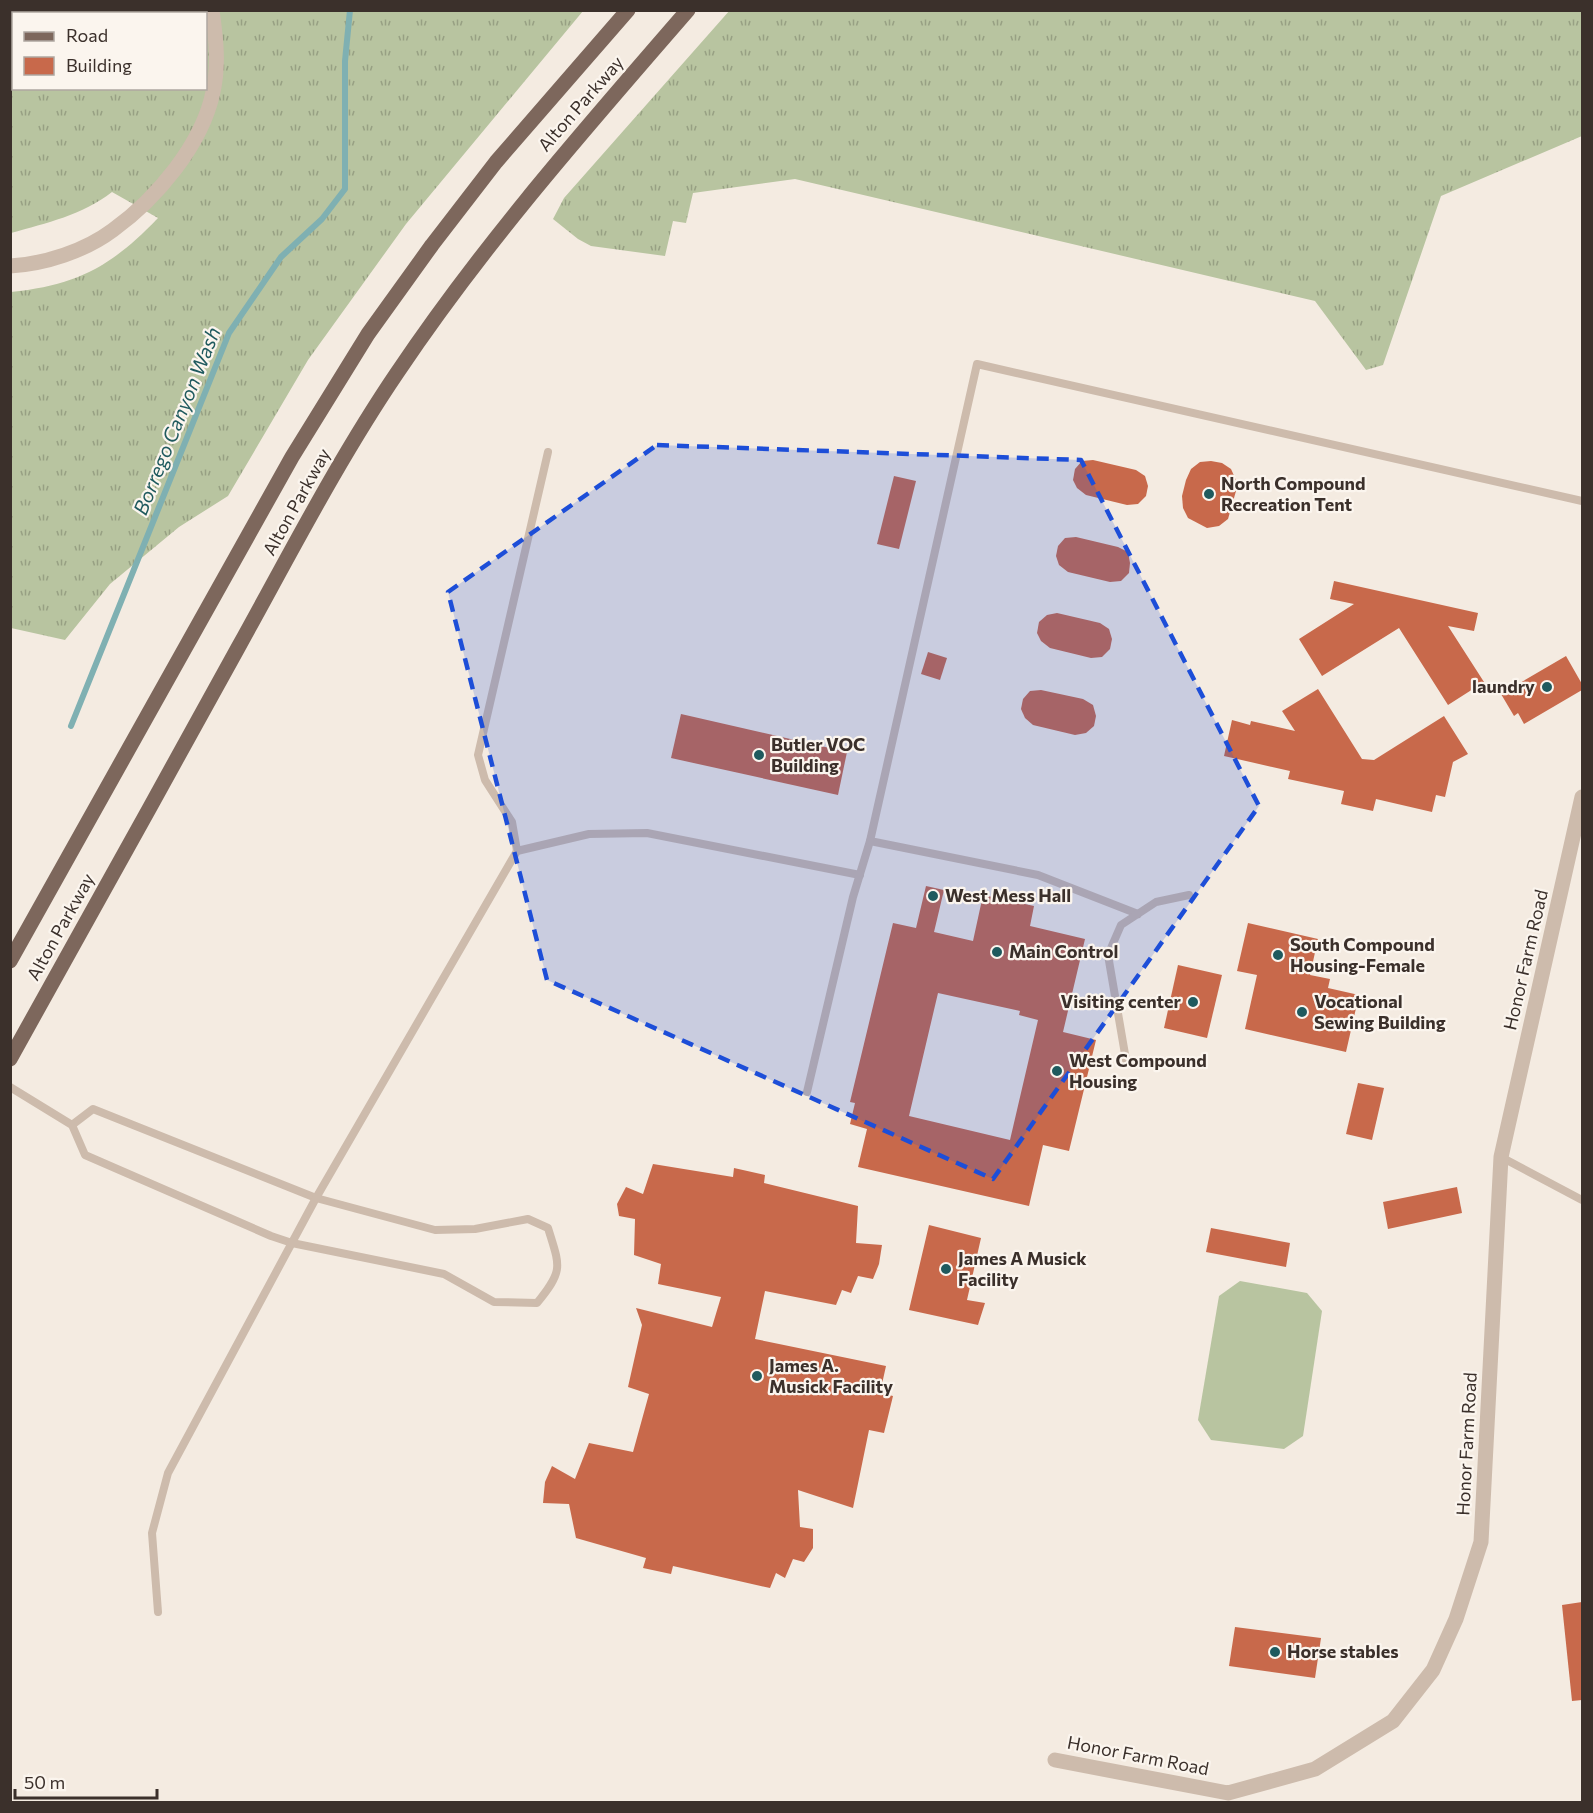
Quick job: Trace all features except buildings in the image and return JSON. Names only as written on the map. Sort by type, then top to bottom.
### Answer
[{"type":"main road","name":"Alton Parkway","points":[[10,961],[292,457],[368,334],[490,170],[628,10]]},
{"type":"main road","name":"Alton Parkway","points":[[10,1059],[333,477],[396,375],[458,284],[502,227],[688,10]]},
{"type":"street","points":[[10,266],[48,259],[77,250],[112,231],[142,206],[167,179],[189,149],[213,95],[217,67],[212,10]]},
{"type":"street","name":"Honor Farm Road","points":[[1055,1760],[1228,1793],[1315,1769],[1393,1721],[1433,1670],[1456,1619],[1481,1542],[1501,1157],[1582,797]]},
{"type":"lane","points":[[807,1092],[853,897],[870,841],[977,364],[1582,501]]},
{"type":"lane","points":[[158,1612],[152,1533],[168,1473],[316,1198],[517,851],[512,822],[485,780],[478,755],[548,452]]},
{"type":"lane","points":[[517,851],[589,834],[647,833],[860,875]]},
{"type":"lane","points":[[870,841],[1038,875],[1138,914]]},
{"type":"lane","points":[[1126,1060],[1108,955],[1121,925],[1156,902],[1189,895]]},
{"type":"lane","points":[[10,1087],[72,1125],[85,1155],[271,1236],[292,1243],[444,1274],[494,1302],[537,1303],[553,1283],[559,1262],[548,1228],[528,1219],[475,1229],[435,1230],[316,1198],[93,1108],[72,1125]]},
{"type":"lane","points":[[1501,1157],[1582,1200]]},
{"type":"highlighted area","points":[[657,445],[1081,460],[1259,806],[993,1179],[547,980],[448,592]]},
{"type":"green space","points":[[730,10],[1582,11],[1582,136],[1441,196],[1383,365],[1366,370],[1315,301],[795,179],[693,193],[686,223],[673,221],[665,256],[591,246],[578,239],[553,219],[564,198]]},
{"type":"green space","points":[[11,11],[583,11],[406,224],[308,360],[228,496],[179,527],[110,584],[65,640],[11,628],[11,292],[56,284],[92,270],[125,249],[158,218],[112,192],[89,207],[51,222],[11,233]]},
{"type":"green space","points":[[1240,1281],[1307,1293],[1322,1311],[1303,1436],[1284,1449],[1211,1440],[1198,1420],[1219,1296]]},
{"type":"waterway","name":"Borrego Canyon Wash","points":[[71,726],[229,333],[281,257],[322,219],[345,189],[345,61],[350,10]]},
{"type":"place","name":"North Compound Recreation Tent","points":[[1209,494]]},
{"type":"place","name":"laundry","points":[[1547,687]]},
{"type":"place","name":"Butler VOC Building","points":[[759,755]]},
{"type":"place","name":"West Mess Hall","points":[[933,896]]},
{"type":"place","name":"Main Control","points":[[997,952]]},
{"type":"place","name":"South Compound Housing-Female","points":[[1278,955]]},
{"type":"place","name":"Visiting center","points":[[1193,1002]]},
{"type":"place","name":"Vocational Sewing Building","points":[[1302,1012]]},
{"type":"place","name":"West Compound Housing","points":[[1057,1071]]},
{"type":"place","name":"James A Musick Facility","points":[[946,1269]]},
{"type":"place","name":"James A. Musick Facility","points":[[757,1376]]},
{"type":"place","name":"Horse stables","points":[[1275,1652]]}]
